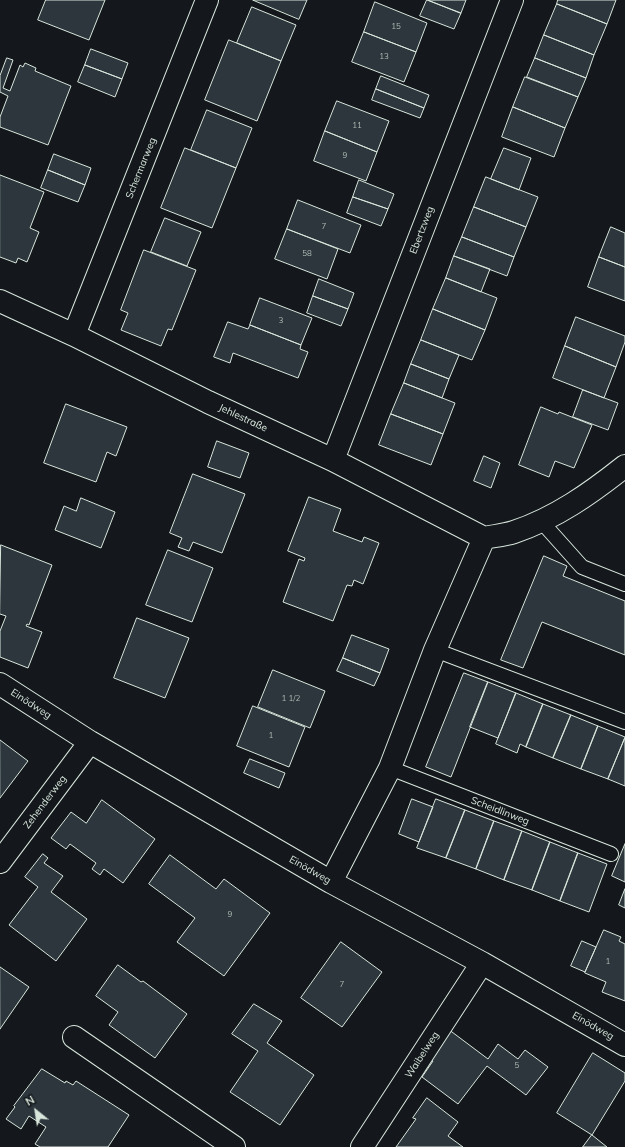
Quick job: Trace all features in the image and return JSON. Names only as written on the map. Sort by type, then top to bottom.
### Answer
[{"type":"street","name":"Schermarweg","points":[[74,335],[207,0]]},
{"type":"street","name":"Ebertzweg","points":[[333,460],[512,0]]},
{"type":"street","name":"Jehlestraße","points":[[0,301],[74,335],[208,402],[333,460],[484,538]]},
{"type":"street","points":[[331,882],[390,768],[435,650],[484,538],[513,532],[541,521],[575,503],[625,466]]},
{"type":"street","name":"Einödweg","points":[[0,684],[90,742],[331,882],[482,963],[625,1045]]},
{"type":"street","name":"Zehenderweg","points":[[0,862],[90,742]]},
{"type":"street","name":"Waibelweg","points":[[362,1147],[482,963]]},
{"type":"street","points":[[74,1037],[234,1147]]},
{"type":"lane","points":[[541,521],[582,567],[625,584]]},
{"type":"lane","points":[[435,650],[625,722]]},
{"type":"lane","name":"Scheidlinweg","points":[[390,768],[611,854]]},
{"type":"building","points":[[46,0],[105,0],[89,40],[38,20]]},
{"type":"building","points":[[253,0],[307,0],[299,19]]},
{"type":"building","points":[[427,0],[461,13],[454,29],[420,16]]},
{"type":"building","points":[[428,0],[466,0],[461,13]]},
{"type":"building","points":[[558,0],[616,0],[607,24],[557,4]]},
{"type":"building","points":[[375,2],[427,23],[416,52],[364,32]]},
{"type":"building","points":[[557,4],[607,24],[594,55],[544,35]]},
{"type":"building","points":[[252,7],[296,25],[281,61],[237,43]]},
{"type":"building","points":[[364,32],[416,52],[404,82],[352,62]]},
{"type":"building","points":[[544,35],[594,55],[586,78],[535,58]]},
{"type":"building","points":[[229,40],[281,61],[257,121],[205,100]]},
{"type":"building","points":[[91,49],[128,63],[122,79],[85,65]]},
{"type":"building","points":[[7,58],[13,60],[3,88],[10,91],[20,65],[23,67],[25,63],[36,68],[35,71],[71,86],[48,145],[0,127],[0,117],[8,96],[0,92],[0,76]]},
{"type":"building","points":[[535,58],[586,78],[578,97],[527,77]]},
{"type":"building","points":[[85,65],[122,79],[115,97],[78,82]]},
{"type":"building","points":[[381,76],[429,95],[424,108],[376,89]]},
{"type":"building","points":[[525,77],[578,97],[565,128],[513,107]]},
{"type":"building","points":[[376,89],[424,108],[420,118],[372,100]]},
{"type":"building","points":[[337,101],[389,121],[377,152],[325,131]]},
{"type":"building","points":[[513,107],[565,128],[554,157],[502,137]]},
{"type":"building","points":[[207,110],[252,128],[236,168],[191,150]]},
{"type":"building","points":[[325,131],[377,152],[366,181],[314,161]]},
{"type":"building","points":[[185,148],[236,168],[212,228],[161,208]]},
{"type":"building","points":[[504,148],[531,158],[519,190],[491,179]]},
{"type":"building","points":[[54,154],[91,168],[85,185],[48,170]]},
{"type":"building","points":[[48,170],[85,185],[78,202],[41,188]]},
{"type":"building","points":[[0,175],[44,192],[30,228],[39,232],[27,262],[18,258],[16,263],[0,257]]},
{"type":"building","points":[[486,177],[538,197],[526,227],[474,207]]},
{"type":"building","points":[[359,180],[394,194],[388,209],[353,197]]},
{"type":"building","points":[[353,197],[388,209],[381,226],[347,213]]},
{"type":"building","points":[[298,200],[361,225],[350,253],[287,229]]},
{"type":"building","points":[[474,207],[526,227],[514,257],[462,237]]},
{"type":"building","points":[[165,218],[201,232],[187,266],[151,252]]},
{"type":"building","points":[[611,227],[625,233],[625,267],[599,257]]},
{"type":"building","points":[[287,229],[338,249],[327,279],[275,259]]},
{"type":"building","points":[[462,237],[514,257],[507,276],[454,256]]},
{"type":"building","points":[[144,250],[196,270],[172,330],[168,329],[161,346],[121,330],[128,313],[121,310]]},
{"type":"building","points":[[454,256],[490,269],[481,292],[446,278]]},
{"type":"building","points":[[599,257],[625,267],[625,301],[588,287]]},
{"type":"building","points":[[446,278],[497,298],[485,330],[433,309]]},
{"type":"building","points":[[319,279],[354,293],[348,309],[313,296]]},
{"type":"building","points":[[313,296],[348,309],[341,326],[307,313]]},
{"type":"building","points":[[260,298],[312,318],[301,345],[250,325]]},
{"type":"building","points":[[433,309],[485,330],[472,360],[421,340]]},
{"type":"building","points":[[576,317],[625,336],[625,342],[616,367],[565,346]]},
{"type":"building","points":[[228,322],[248,329],[250,325],[301,345],[300,349],[308,352],[298,378],[233,353],[230,363],[214,357]]},
{"type":"building","points":[[421,340],[459,355],[449,379],[411,364]]},
{"type":"building","points":[[565,346],[616,367],[604,398],[553,378]]},
{"type":"building","points":[[411,364],[449,379],[442,398],[404,383]]},
{"type":"building","points":[[404,383],[455,403],[443,434],[391,414]]},
{"type":"building","points":[[583,390],[618,403],[608,430],[573,417]]},
{"type":"building","points":[[66,404],[127,427],[116,456],[107,452],[96,482],[44,463]]},
{"type":"building","points":[[541,407],[558,414],[559,412],[592,425],[574,468],[555,461],[549,477],[519,465]]},
{"type":"building","points":[[391,414],[443,434],[431,465],[379,445]]},
{"type":"building","points":[[217,441],[249,453],[240,478],[208,467]]},
{"type":"building","points":[[484,456],[500,463],[491,488],[474,481]]},
{"type":"building","points":[[193,474],[245,494],[222,553],[193,542],[189,551],[178,547],[182,538],[170,533]]},
{"type":"building","points":[[309,497],[341,509],[333,531],[362,542],[364,537],[379,543],[363,584],[354,580],[352,586],[347,585],[333,621],[283,602],[299,559],[304,561],[305,558],[288,551]]},
{"type":"building","points":[[81,498],[115,512],[101,548],[55,530],[64,506],[76,511]]},
{"type":"building","points":[[1,545],[52,565],[29,625],[27,624],[26,626],[42,632],[28,668],[0,657],[0,631],[6,616],[0,614]]},
{"type":"building","points":[[168,550],[213,568],[192,622],[146,605]]},
{"type":"building","points":[[544,556],[567,566],[563,576],[625,601],[625,655],[542,622],[523,668],[501,660]]},
{"type":"building","points":[[137,618],[189,638],[165,698],[114,678]]},
{"type":"building","points":[[352,635],[389,649],[380,673],[343,658]]},
{"type":"building","points":[[343,658],[380,673],[374,686],[337,671]]},
{"type":"building","points":[[273,670],[325,691],[310,728],[258,707]]},
{"type":"building","points":[[464,673],[488,682],[451,777],[426,767]]},
{"type":"building","points":[[488,682],[516,693],[498,738],[470,727]]},
{"type":"building","points":[[516,693],[543,704],[526,747],[520,744],[517,753],[496,744]]},
{"type":"building","points":[[543,704],[571,715],[553,758],[526,747]]},
{"type":"building","points":[[253,706],[305,727],[289,767],[237,746]]},
{"type":"building","points":[[571,715],[598,726],[581,769],[553,758]]},
{"type":"building","points":[[598,726],[625,737],[608,779],[581,769]]},
{"type":"building","points":[[625,738],[625,786],[608,779]]},
{"type":"building","points":[[0,740],[28,761],[0,798]]},
{"type":"building","points":[[250,759],[285,773],[279,788],[244,773]]},
{"type":"building","points":[[412,799],[433,807],[419,842],[399,834]]},
{"type":"building","points":[[436,799],[465,810],[446,858],[417,848]]},
{"type":"building","points":[[102,800],[155,839],[123,883],[104,869],[100,875],[92,869],[96,863],[70,844],[66,849],[51,838],[71,812],[86,823]]},
{"type":"building","points":[[465,810],[494,821],[476,869],[446,858]]},
{"type":"building","points":[[494,821],[522,831],[504,880],[476,869]]},
{"type":"building","points":[[522,831],[550,842],[532,890],[504,880]]},
{"type":"building","points":[[550,842],[578,853],[560,901],[532,890]]},
{"type":"building","points":[[625,844],[625,882],[612,876]]},
{"type":"building","points":[[578,853],[607,864],[589,912],[560,901]]},
{"type":"building","points":[[43,854],[48,858],[44,863],[63,876],[51,892],[87,919],[56,961],[9,925],[38,887],[25,877]]},
{"type":"building","points":[[170,855],[216,889],[224,879],[270,913],[224,976],[177,942],[195,918],[149,884]]},
{"type":"building","points":[[625,889],[625,908],[619,905]]},
{"type":"building","points":[[604,930],[621,937],[619,941],[625,944],[625,1001],[602,992],[606,982],[585,973]]},
{"type":"building","points":[[582,941],[596,947],[585,972],[571,966]]},
{"type":"building","points":[[341,942],[382,972],[342,1027],[301,998]]},
{"type":"building","points":[[118,965],[141,982],[143,981],[187,1014],[155,1058],[109,1025],[118,1012],[96,996]]},
{"type":"building","points":[[0,967],[29,987],[0,1029]]},
{"type":"building","points":[[254,1004],[282,1021],[267,1043],[314,1075],[280,1125],[230,1092],[258,1051],[232,1034]]},
{"type":"building","points":[[448,1029],[488,1059],[498,1044],[518,1059],[525,1050],[548,1067],[526,1095],[487,1066],[458,1104],[422,1077],[433,1061],[427,1057]]},
{"type":"building","points":[[593,1053],[625,1073],[625,1081],[592,1135],[557,1113]]},
{"type":"building","points":[[42,1069],[65,1083],[66,1081],[73,1085],[76,1081],[129,1115],[108,1147],[40,1147],[35,1144],[46,1127],[29,1116],[21,1129],[6,1119]]},
{"type":"building","points":[[427,1098],[458,1122],[448,1136],[463,1147],[396,1147],[416,1119],[413,1118]]},
{"type":"building","points":[[592,1135],[607,1147],[583,1147]]}]
